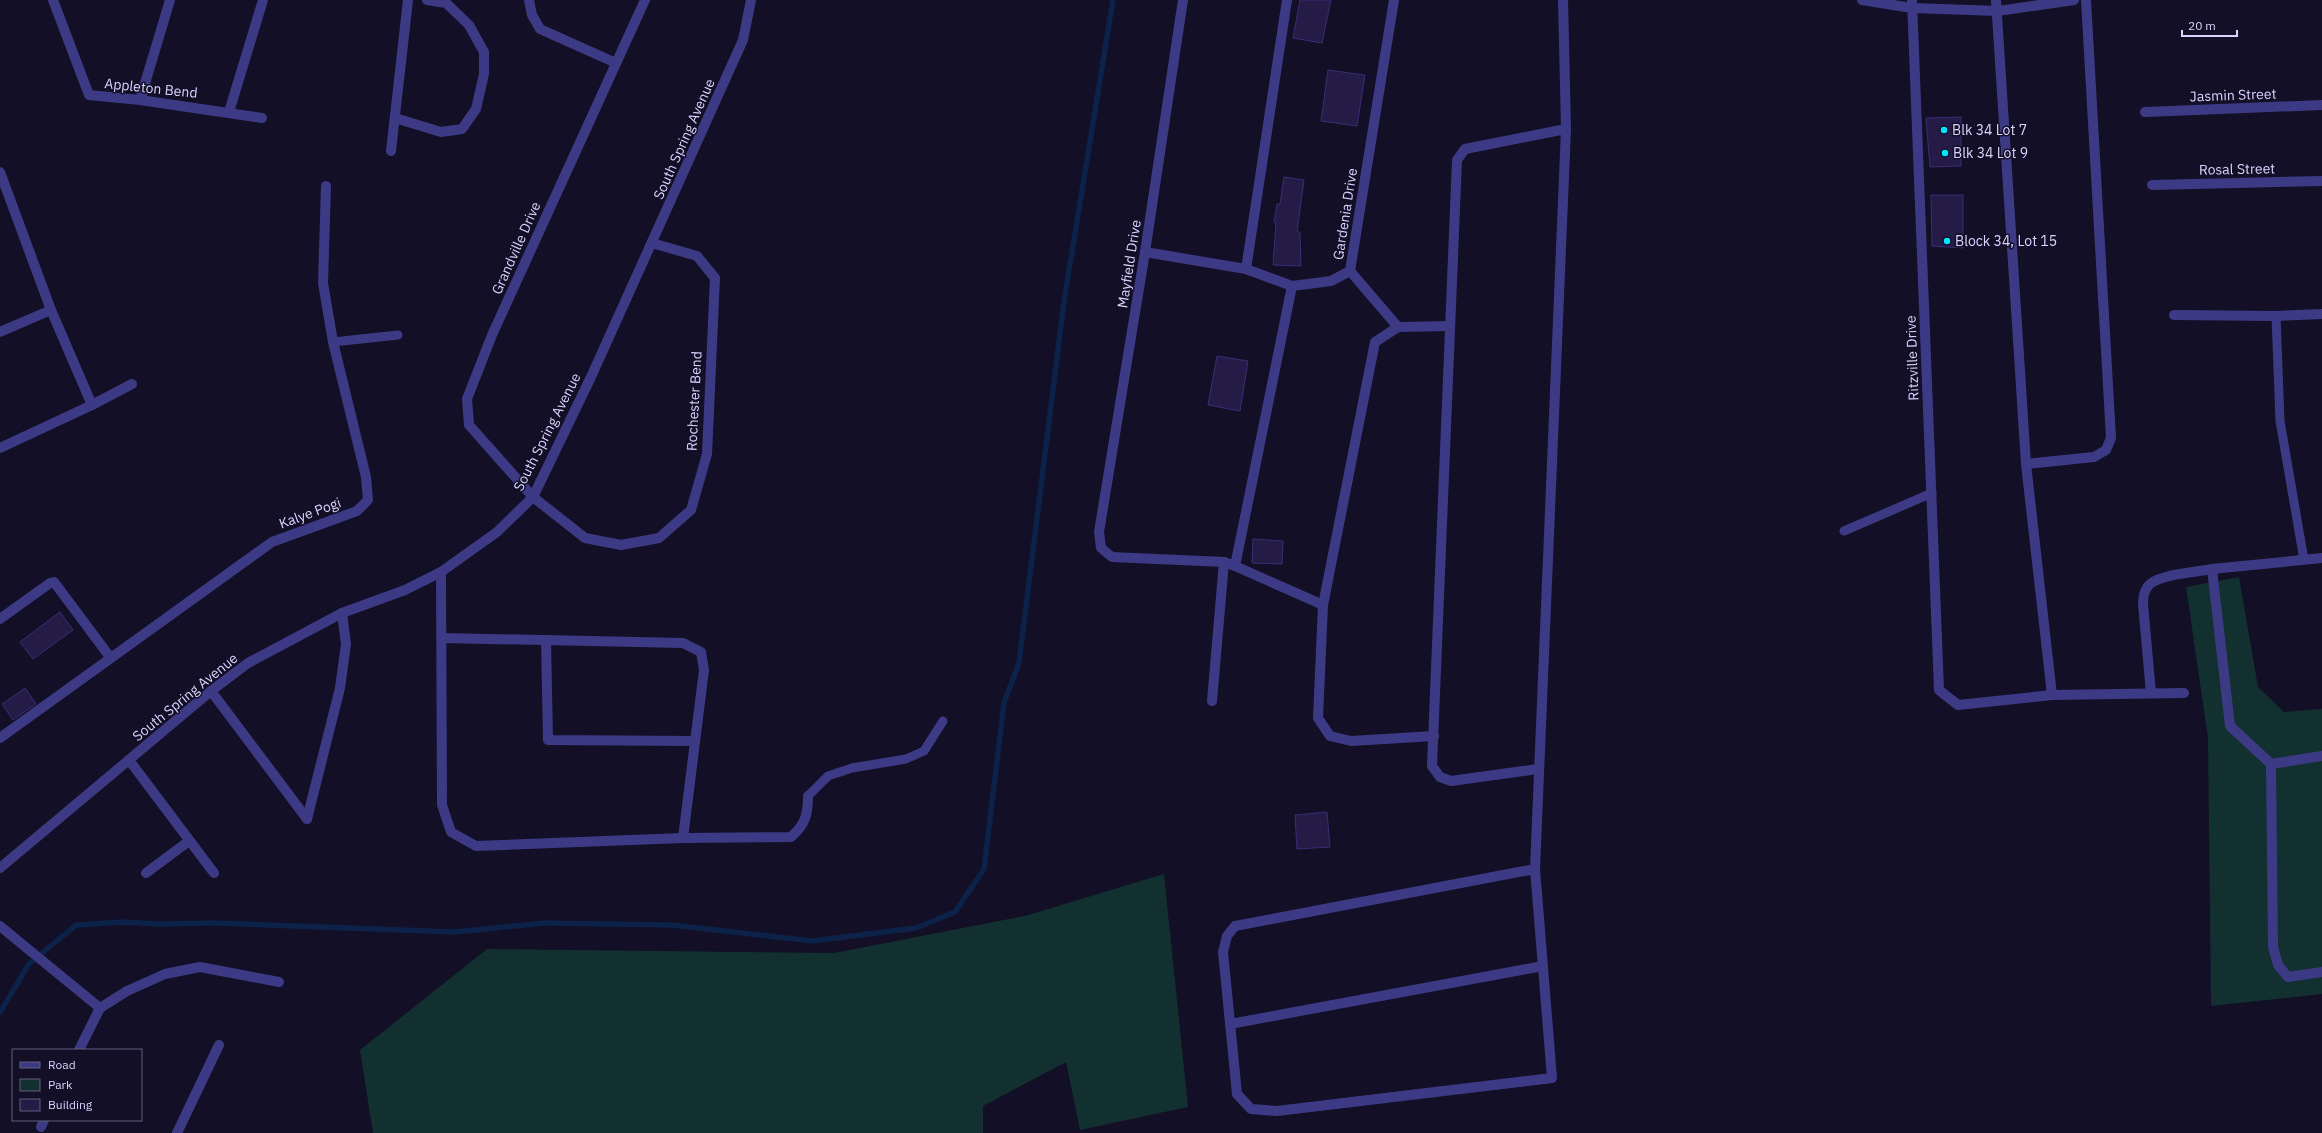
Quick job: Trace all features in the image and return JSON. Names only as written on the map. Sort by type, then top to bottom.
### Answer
[{"type":"street","name":"Appleton Bend","points":[[54,0],[89,95],[140,100],[262,118]]},
{"type":"street","points":[[140,100],[170,0]]},
{"type":"street","points":[[229,112],[263,0]]},
{"type":"street","points":[[391,152],[408,0]]},
{"type":"street","points":[[395,118],[441,132],[462,129],[476,109],[484,74],[484,52],[468,25],[446,4],[427,0]]},
{"type":"street","points":[[529,0],[532,15],[540,29],[616,63]]},
{"type":"street","name":"Grandville Drive","points":[[533,497],[469,425],[467,399],[492,335],[645,0]]},
{"type":"street","name":"South Spring Avenue","points":[[0,868],[211,691],[248,663],[342,613],[405,590],[441,572],[497,532],[533,497],[652,243],[743,40],[751,0]]},
{"type":"street","name":"Mayfield Drive","points":[[1183,0],[1145,252],[1099,532],[1102,548],[1112,557],[1224,562]]},
{"type":"street","points":[[1246,269],[1287,0]]},
{"type":"street","name":"Gardenia Drive","points":[[1145,252],[1246,269],[1292,286],[1331,282],[1350,270],[1394,0]]},
{"type":"street","points":[[1535,869],[1235,926],[1227,936],[1223,952],[1237,1094],[1251,1109],[1277,1111],[1552,1078],[1535,869],[1566,129],[1564,0]]},
{"type":"street","points":[[1862,0],[1998,11],[2074,0]]},
{"type":"street","points":[[1996,0],[1998,11],[2026,464],[2052,695],[2184,693]]},
{"type":"street","points":[[2026,464],[2094,457],[2106,450],[2111,438],[2086,0]]},
{"type":"street","name":"Ritzville Drive","points":[[1912,4],[1939,690],[1958,705],[2052,695]]},
{"type":"street","name":"Jasmin Street","points":[[2145,112],[2322,105]]},
{"type":"street","points":[[1538,769],[1451,780],[1440,777],[1432,766],[1457,160],[1464,149],[1566,129]]},
{"type":"street","points":[[0,172],[50,310],[92,405]]},
{"type":"street","name":"Rosal Street","points":[[2152,185],[2322,181]]},
{"type":"street","name":"Kalye Pogi","points":[[0,738],[110,657],[272,542],[357,511],[368,500],[366,477],[333,342],[323,283],[326,186]]},
{"type":"street","name":"Rochester Bend","points":[[533,497],[585,538],[620,546],[659,538],[692,510],[707,454],[715,278],[696,256],[652,243]]},
{"type":"street","points":[[1350,270],[1398,326]]},
{"type":"street","points":[[1235,566],[1292,286]]},
{"type":"street","points":[[0,332],[50,310]]},
{"type":"street","points":[[2174,315],[2276,316],[2322,314]]},
{"type":"street","points":[[1434,736],[1351,741],[1330,736],[1318,718],[1323,605],[1375,342],[1398,326],[1450,326]]},
{"type":"street","points":[[0,448],[92,405],[132,384]]},
{"type":"street","points":[[2151,694],[2143,604],[2144,593],[2150,584],[2167,577],[2212,569],[2322,558]]},
{"type":"street","points":[[1212,701],[1224,562],[1323,605]]},
{"type":"street","points":[[2212,569],[2230,726],[2270,764],[2273,947],[2276,959],[2278,965],[2288,977],[2322,972]]},
{"type":"street","points":[[441,572],[442,805],[451,832],[476,846],[683,838],[791,838],[803,827],[808,811],[808,796]]},
{"type":"street","points":[[0,618],[50,583],[54,582],[110,657]]},
{"type":"street","points":[[211,691],[307,819],[340,688],[346,644],[342,613]]},
{"type":"street","points":[[442,638],[683,643],[701,652],[704,670],[683,838]]},
{"type":"street","points":[[546,640],[548,740],[695,741]]},
{"type":"street","points":[[2270,764],[2322,756]]},
{"type":"street","points":[[129,760],[214,873]]},
{"type":"street","points":[[146,873],[189,840]]},
{"type":"street","points":[[0,926],[100,1008]]},
{"type":"street","points":[[1230,1024],[1544,966]]},
{"type":"street","points":[[80,1049],[100,1008],[127,991],[165,974],[200,967],[279,982]]},
{"type":"street","points":[[177,1133],[219,1045]]},
{"type":"lane","points":[[2276,316],[2280,421],[2304,560]]},
{"type":"lane","points":[[333,342],[398,335]]},
{"type":"lane","points":[[1844,530],[1932,493]]},
{"type":"lane","points":[[808,796],[828,776],[852,768],[906,759],[924,751],[943,721]]},
{"type":"green space","points":[[2239,577],[2258,687],[2284,712],[2322,709],[2322,994],[2211,1006],[2208,738],[2186,587]]},
{"type":"green space","points":[[1164,874],[1188,1107],[1080,1130],[1066,1062],[983,1106],[983,1133],[373,1133],[360,1050],[487,949],[834,953],[1025,916]]},
{"type":"building","points":[[1300,0],[1331,0],[1322,43],[1293,38]]},
{"type":"building","points":[[1328,70],[1365,75],[1357,126],[1321,121]]},
{"type":"building","points":[[1961,117],[1961,166],[1930,167],[1926,118]]},
{"type":"building","points":[[1284,177],[1304,180],[1297,232],[1300,232],[1301,266],[1273,265],[1276,223],[1274,222],[1277,204],[1280,204]]},
{"type":"building","points":[[1931,195],[1963,195],[1963,248],[1932,246]]},
{"type":"building","points":[[1217,356],[1248,361],[1240,411],[1208,405]]},
{"type":"building","points":[[1253,539],[1283,541],[1282,564],[1252,563]]},
{"type":"building","points":[[60,612],[73,630],[33,659],[20,642]]},
{"type":"building","points":[[25,688],[36,704],[13,720],[2,704]]},
{"type":"building","points":[[1327,812],[1330,847],[1297,849],[1295,815]]},
{"type":"waterway","points":[[0,1012],[29,964],[76,925],[123,922],[157,924],[215,923],[455,932],[545,923],[672,925],[813,941],[916,928],[955,912],[984,869],[1004,703],[1019,663],[1064,301],[1113,0]]},
{"type":"place","name":"Blk 34 Lot 7","points":[[1944,130]]},
{"type":"place","name":"Blk 34 Lot 9","points":[[1945,153]]},
{"type":"place","name":"Block 34, Lot 15","points":[[1947,241]]}]
